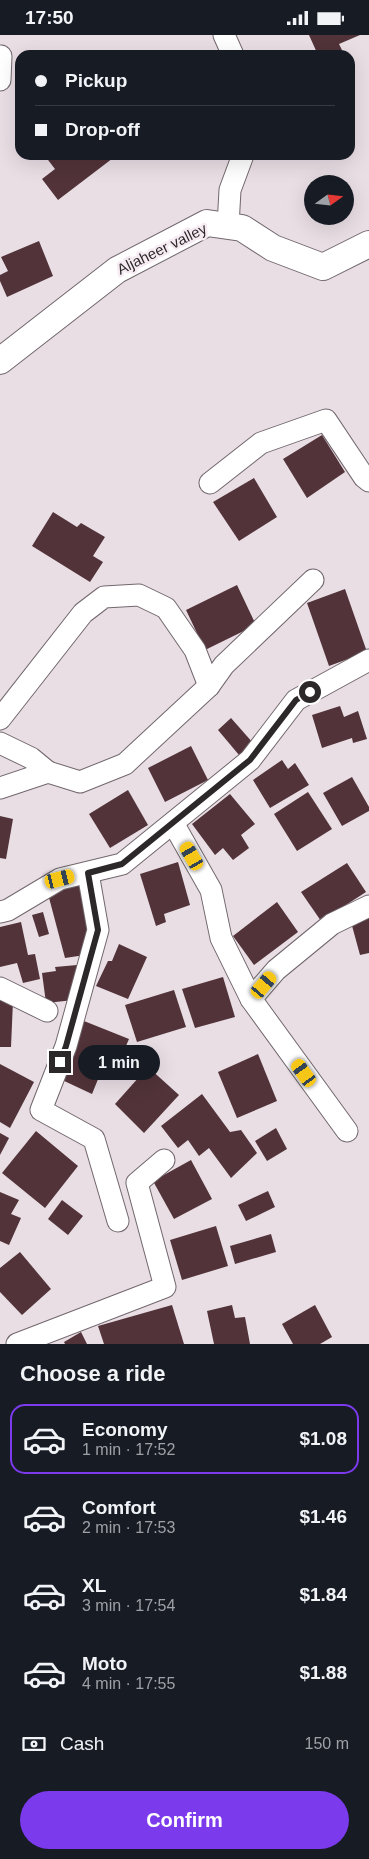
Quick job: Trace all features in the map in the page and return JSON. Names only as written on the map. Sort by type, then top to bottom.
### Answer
[{"type":"street","points":[[224,35],[231,50]]},
{"type":"street","points":[[0,80],[1,56]]},
{"type":"street","points":[[228,226],[230,190],[241,160]]},
{"type":"street","name":"Aljaheer valley","points":[[0,361],[117,270],[207,223],[242,228],[272,248],[323,267],[369,244]]},
{"type":"street","points":[[210,483],[261,443],[326,419],[364,477],[369,481]]},
{"type":"street","points":[[0,743],[31,758],[48,772],[80,782],[124,763],[210,686],[224,665],[313,579]]},
{"type":"street","points":[[0,719],[83,613],[104,597],[140,595],[166,608],[195,650],[210,686]]},
{"type":"street","points":[[0,912],[8,910],[60,879],[122,864],[250,760],[296,700],[369,660]]},
{"type":"street","points":[[0,787],[48,772]]},
{"type":"street","points":[[173,823],[211,890],[221,938],[251,999],[347,1131]]},
{"type":"street","points":[[88,873],[98,930],[66,1046],[41,1110],[94,1139],[118,1221]]},
{"type":"street","points":[[251,999],[276,970],[332,924],[369,906]]},
{"type":"street","points":[[0,988],[47,1011]]},
{"type":"street","points":[[17,1344],[165,1287],[137,1183],[164,1160]]},
{"type":"building","points":[[309,35],[360,35],[339,44],[342,50],[316,50]]},
{"type":"building","points":[[48,160],[110,160],[58,200],[42,179],[55,169]]},
{"type":"building","points":[[39,241],[53,276],[7,297],[0,281],[0,275],[8,271],[1,257]]},
{"type":"building","points":[[322,435],[345,472],[307,498],[283,459]]},
{"type":"building","points":[[254,478],[277,517],[239,541],[213,502]]},
{"type":"building","points":[[53,512],[77,527],[81,523],[105,537],[93,556],[103,562],[90,582],[32,546]]},
{"type":"building","points":[[237,585],[256,625],[205,650],[186,610]]},
{"type":"building","points":[[345,589],[367,652],[329,666],[307,603]]},
{"type":"building","points":[[340,706],[344,717],[358,711],[367,739],[353,743],[352,738],[322,748],[312,715]]},
{"type":"building","points":[[231,718],[253,743],[239,755],[218,730]]},
{"type":"building","points":[[191,746],[208,780],[165,802],[148,768]]},
{"type":"building","points":[[282,760],[288,769],[295,763],[309,785],[270,808],[253,780]]},
{"type":"building","points":[[352,777],[369,807],[369,811],[342,826],[323,793]]},
{"type":"building","points":[[128,790],[148,825],[110,848],[89,814]]},
{"type":"building","points":[[308,792],[332,829],[297,851],[274,814]]},
{"type":"building","points":[[230,794],[255,824],[241,835],[249,848],[233,860],[223,848],[215,855],[192,824]]},
{"type":"building","points":[[0,816],[13,819],[6,859],[0,858]]},
{"type":"building","points":[[178,862],[190,905],[164,914],[166,922],[156,926],[140,874]]},
{"type":"building","points":[[347,863],[366,892],[321,921],[301,892]]},
{"type":"building","points":[[83,884],[91,923],[85,955],[65,958],[48,894]]},
{"type":"building","points":[[277,902],[298,932],[254,965],[233,936]]},
{"type":"building","points":[[43,912],[49,934],[39,937],[32,915]]},
{"type":"building","points":[[369,917],[369,953],[360,955],[351,922]]},
{"type":"building","points":[[21,922],[28,955],[35,954],[40,979],[23,983],[17,963],[0,967],[0,927]]},
{"type":"building","points":[[119,944],[147,957],[128,999],[96,986],[108,961],[112,961]]},
{"type":"building","points":[[77,965],[80,984],[72,985],[74,1000],[46,1003],[42,973],[56,971],[55,967]]},
{"type":"building","points":[[223,977],[235,1017],[195,1028],[182,989]]},
{"type":"building","points":[[174,990],[186,1027],[137,1042],[125,1005]]},
{"type":"building","points":[[0,1001],[13,1001],[11,1047],[0,1047]]},
{"type":"building","points":[[84,1021],[129,1039],[115,1071],[103,1067],[92,1094],[60,1079]]},
{"type":"building","points":[[258,1054],[277,1101],[237,1118],[218,1072]]},
{"type":"building","points":[[0,1064],[34,1082],[10,1128],[0,1122]]},
{"type":"building","points":[[148,1067],[179,1095],[144,1133],[115,1104]]},
{"type":"building","points":[[202,1094],[230,1132],[241,1130],[257,1153],[231,1178],[209,1148],[199,1156],[188,1140],[178,1148],[161,1126]]},
{"type":"building","points":[[276,1128],[287,1149],[267,1161],[255,1141]]},
{"type":"building","points":[[36,1131],[78,1166],[45,1208],[2,1173]]},
{"type":"building","points":[[0,1133],[9,1138],[0,1155]]},
{"type":"building","points":[[191,1160],[212,1199],[174,1219],[153,1181]]},
{"type":"building","points":[[268,1191],[275,1207],[246,1221],[238,1205]]},
{"type":"building","points":[[0,1192],[19,1200],[11,1214],[21,1218],[9,1245],[0,1241]]},
{"type":"building","points":[[62,1200],[83,1216],[68,1235],[48,1219]]},
{"type":"building","points":[[216,1226],[228,1266],[182,1280],[170,1240]]},
{"type":"building","points":[[271,1234],[276,1252],[235,1264],[230,1246]]},
{"type":"building","points":[[20,1252],[51,1289],[22,1315],[0,1292],[0,1268]]},
{"type":"building","points":[[172,1305],[184,1344],[104,1344],[98,1326]]},
{"type":"building","points":[[232,1305],[235,1318],[245,1317],[250,1344],[214,1344],[207,1311]]},
{"type":"building","points":[[315,1305],[332,1337],[320,1344],[293,1344],[282,1324]]},
{"type":"building","points":[[81,1332],[87,1344],[65,1344],[64,1342]]},
{"type":"route","points":[[60,1062],[98,930],[88,873],[122,864],[250,760],[296,700],[310,692]]}]
